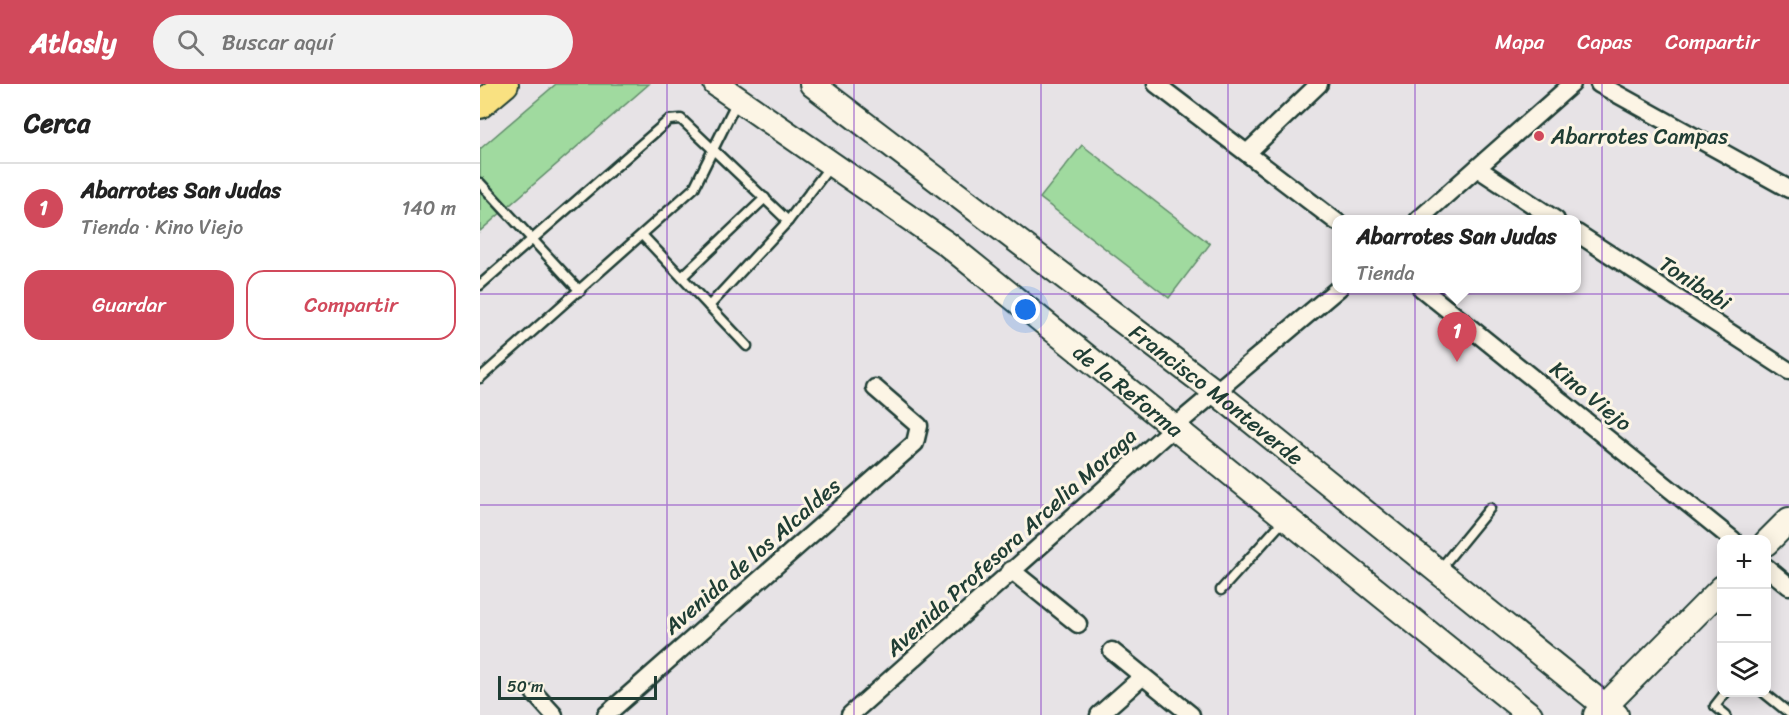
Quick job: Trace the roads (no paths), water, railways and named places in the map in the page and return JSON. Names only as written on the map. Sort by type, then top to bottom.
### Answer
[{"type":"main road","points":[[480,105],[505,84]]},
{"type":"street","name":"de la Reforma","points":[[716,84],[946,244],[1530,715]]},
{"type":"street","name":"Francisco Monteverde","points":[[812,84],[1217,393],[1438,572],[1605,712]]},
{"type":"street","points":[[1156,84],[1332,218]]},
{"type":"street","points":[[1247,153],[1319,84]]},
{"type":"street","points":[[1423,215],[1572,84]]},
{"type":"street","points":[[1599,84],[1789,189]]},
{"type":"street","points":[[1477,168],[1550,215]]},
{"type":"street","name":"Tonibabi","points":[[1581,236],[1789,371]]},
{"type":"street","name":"Avenida Profesora Arcelia Moraga","points":[[850,715],[1174,427],[1334,293]]},
{"type":"street","name":"Kino Viejo","points":[[1427,293],[1727,535]]},
{"type":"street","name":"Avenida de los Alcaldes","points":[[606,715],[915,443],[919,426],[875,388]]},
{"type":"street","points":[[1771,539],[1789,520]]},
{"type":"street","points":[[1011,570],[1078,624]]},
{"type":"street","points":[[1771,570],[1789,586]]},
{"type":"street","points":[[1605,712],[1721,589]]},
{"type":"street","points":[[1112,651],[1191,715]]},
{"type":"street","points":[[1099,715],[1142,677]]},
{"type":"street","points":[[535,694],[554,715]]},
{"type":"lane","points":[[480,378],[697,186],[738,99]]},
{"type":"lane","points":[[480,285],[669,120],[681,119],[788,221]]},
{"type":"lane","points":[[709,306],[788,221],[832,164]]},
{"type":"lane","points":[[480,183],[580,291]]},
{"type":"lane","points":[[682,277],[765,198]]},
{"type":"lane","points":[[643,236],[747,346]]},
{"type":"lane","points":[[1438,572],[1490,508]]},
{"type":"lane","points":[[1221,590],[1286,518]]},
{"type":"lane","points":[[1722,697],[1714,706],[1726,715]]},
{"type":"lane","points":[[1768,697],[1789,714]]},
{"type":"place","name":"Abarrotes Campas","points":[[1539,136]]},
{"type":"place","name":"Abarrotes San Judas","points":[[1457,362]]}]
